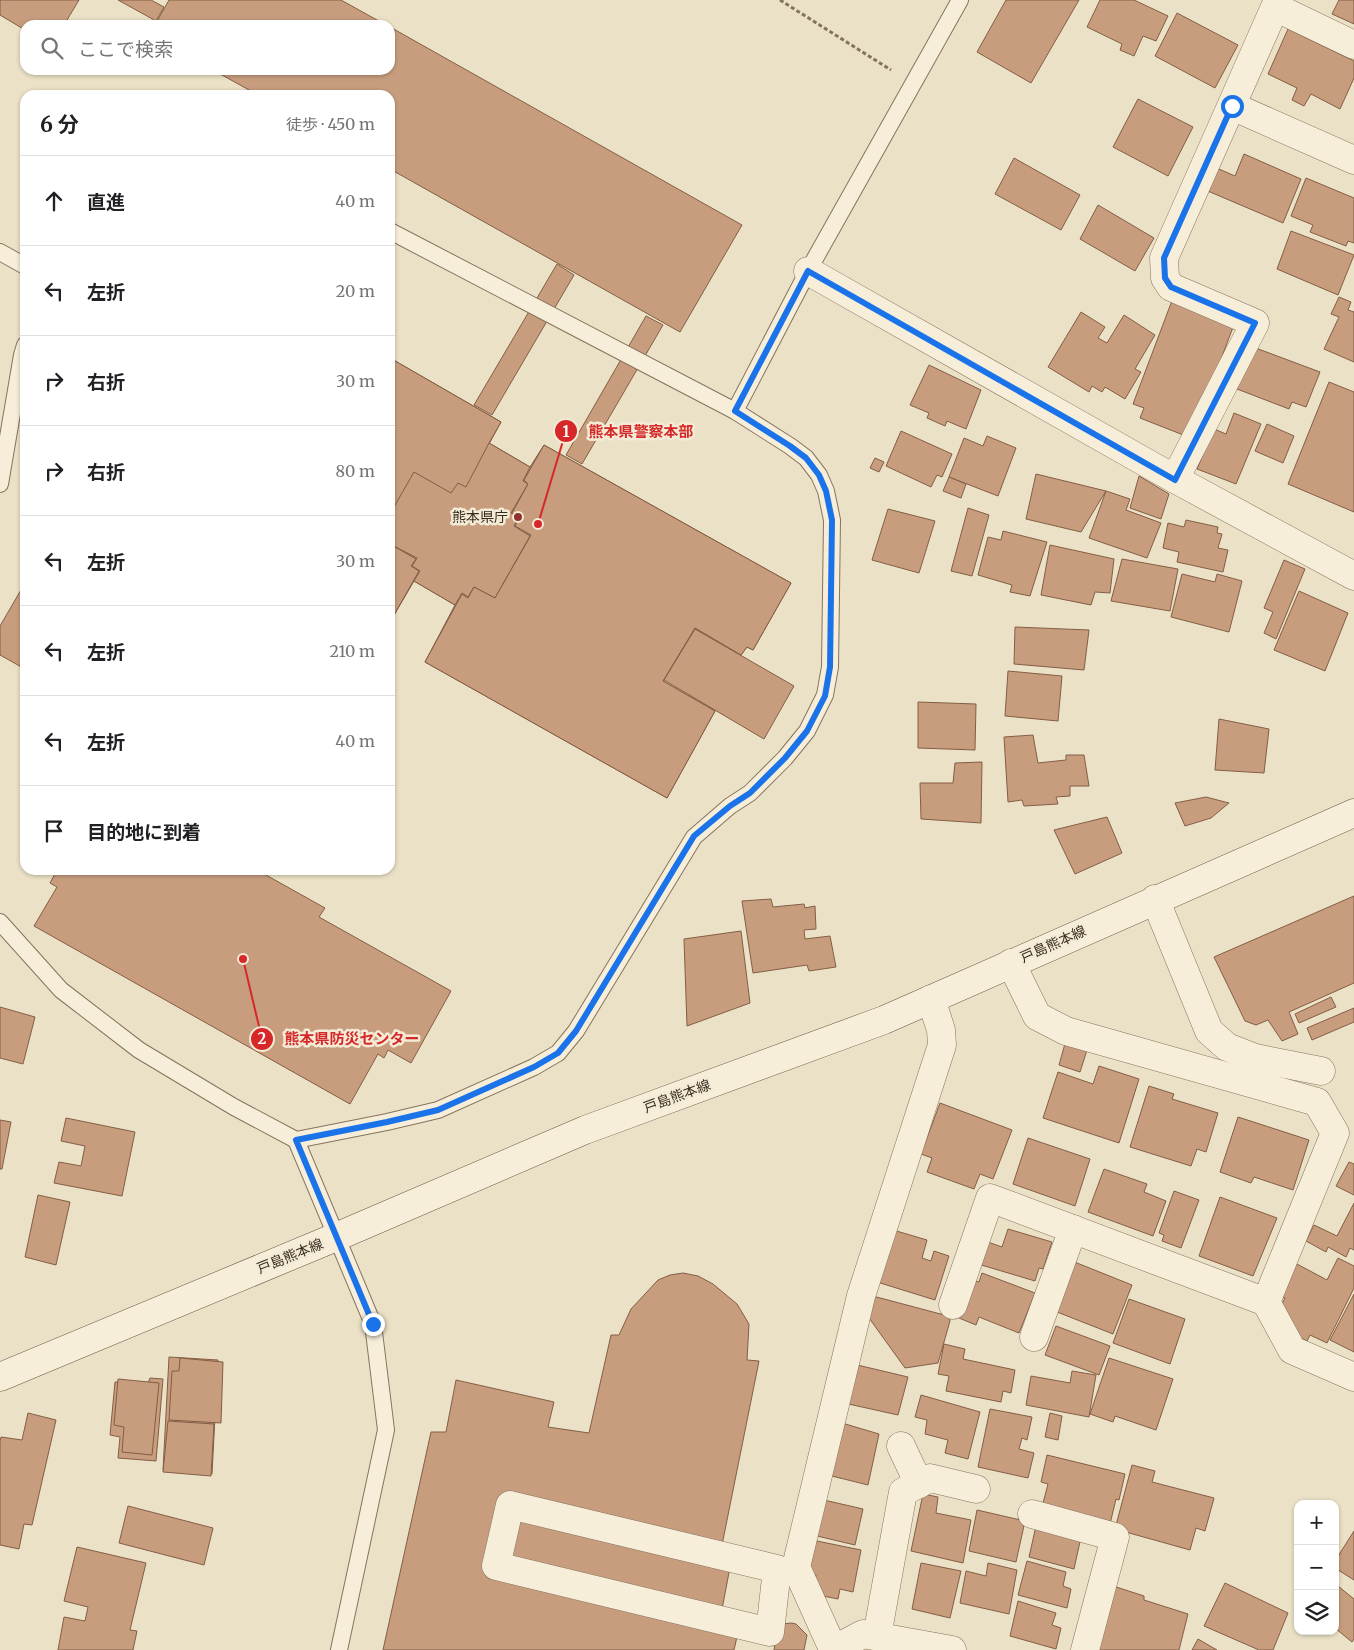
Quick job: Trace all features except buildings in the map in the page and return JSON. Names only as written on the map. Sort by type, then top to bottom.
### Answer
[{"type":"street","points":[[1175,480],[1255,323],[1171,287],[1165,278],[1164,258],[1275,7],[1354,45]]},
{"type":"street","points":[[1232,106],[1354,160]]},
{"type":"street","points":[[808,271],[1175,480],[1354,576]]},
{"type":"street","name":"戸島熊本線","points":[[0,1377],[336,1238],[585,1130],[884,1020],[1155,899],[1354,813]]},
{"type":"street","points":[[1155,899],[1209,1031],[1227,1047],[1255,1058],[1321,1071]]},
{"type":"street","points":[[1011,963],[1037,1016],[1066,1030],[1317,1102],[1336,1133],[1266,1302]]},
{"type":"street","points":[[931,998],[941,1030],[942,1045],[861,1296],[796,1567],[833,1649],[863,1634],[952,1650]]},
{"type":"street","points":[[953,1305],[990,1198],[1266,1302],[1292,1350],[1354,1377]]},
{"type":"street","points":[[1034,1337],[1072,1229]]},
{"type":"street","points":[[900,1446],[919,1484]]},
{"type":"street","points":[[877,1636],[903,1492],[930,1478],[976,1489]]},
{"type":"street","points":[[510,1505],[777,1569],[768,1641],[496,1566],[510,1505]]},
{"type":"street","points":[[1032,1514],[1115,1537],[1085,1650]]},
{"type":"lane","points":[[735,411],[808,271],[960,0]]},
{"type":"lane","points":[[0,922],[61,990],[139,1050],[234,1107],[296,1140],[438,1110],[534,1067],[558,1053],[576,1031],[694,836],[730,806],[750,793],[785,758],[807,731],[825,696],[830,667],[832,520],[826,491],[819,475],[806,458],[735,411],[395,234]]},
{"type":"lane","points":[[0,252],[20,263]]},
{"type":"lane","points":[[0,484],[20,367]]},
{"type":"lane","points":[[296,1140],[373,1324],[386,1430],[339,1650]]},
{"type":"path","points":[[780,0],[913,84]]},
{"type":"place","name":"熊本県庁","points":[[518,517]]},
{"type":"place","name":"熊本県警察本部","points":[[538,524]]},
{"type":"place","name":"熊本県防災センター","points":[[243,959]]},
{"type":"route","points":[[373,1324],[296,1140],[438,1110],[534,1067],[558,1053],[576,1031],[694,836],[767,778],[807,731],[825,696],[830,667],[832,520],[826,491],[819,475],[806,458],[735,411],[808,271],[1175,480],[1255,323],[1171,287],[1165,278],[1164,258],[1232,106]]}]
